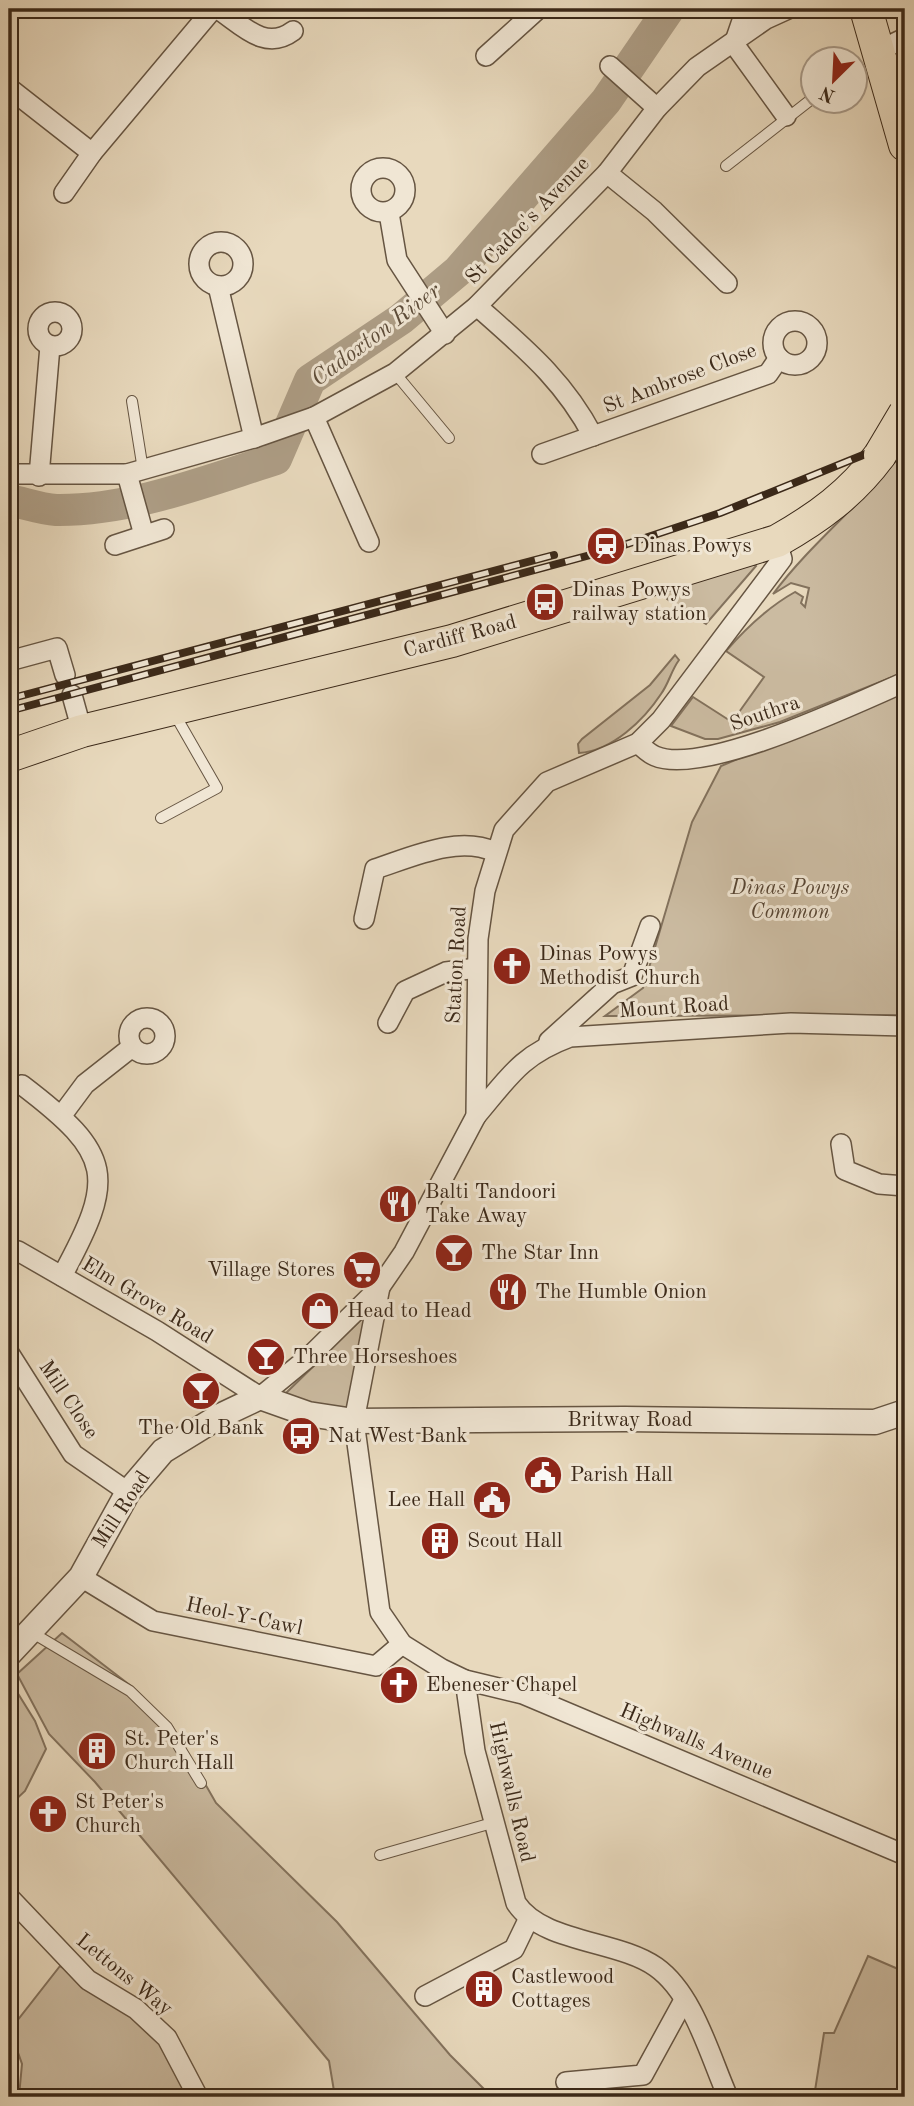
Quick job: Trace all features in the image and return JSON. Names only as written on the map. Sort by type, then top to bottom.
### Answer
[{"type":"main road","points":[[866,9],[876,52],[905,145]]},
{"type":"main road","name":"Cardiff Road","points":[[9,755],[82,731],[452,641],[777,541],[811,522],[842,498],[880,455],[905,413]]},
{"type":"street","points":[[64,192],[92,153],[215,9],[266,40],[281,40],[293,31]]},
{"type":"street","points":[[486,56],[538,9]]},
{"type":"street","points":[[746,9],[734,44],[786,116]]},
{"type":"street","name":"St Cadoc's Avenue","points":[[9,474],[133,478],[314,417],[396,373],[477,306],[607,173],[657,108],[697,68],[766,19],[788,9]]},
{"type":"street","points":[[876,52],[905,38]]},
{"type":"street","points":[[610,66],[657,108]]},
{"type":"street","points":[[10,92],[92,153]]},
{"type":"street","points":[[607,173],[654,211],[727,283]]},
{"type":"street","points":[[389,214],[397,260],[445,334]]},
{"type":"street","points":[[218,286],[254,438]]},
{"type":"street","name":"St Ambrose Close","points":[[477,306],[549,372],[576,403],[593,436]]},
{"type":"street","points":[[39,476],[50,346]]},
{"type":"street","name":"St Ambrose Close","points":[[542,454],[768,374],[779,358]]},
{"type":"street","points":[[314,417],[369,542]]},
{"type":"street","points":[[133,478],[135,511],[145,535]]},
{"type":"street","points":[[115,545],[164,529]]},
{"type":"street","name":"Station Road","points":[[260,1397],[310,1356],[380,1287],[404,1252],[476,1116],[477,968],[485,891],[504,830],[547,782],[638,743],[661,720],[782,559],[777,541]]},
{"type":"street","points":[[9,661],[57,648],[65,675]]},
{"type":"street","name":"Southra","points":[[638,743],[659,757],[720,754],[804,725],[905,682]]},
{"type":"street","points":[[72,695],[82,731]]},
{"type":"street","points":[[364,919],[375,869],[435,850],[478,844],[495,852]]},
{"type":"street","points":[[540,1048],[612,984],[632,976],[650,926]]},
{"type":"street","points":[[388,1024],[405,990],[446,972],[477,968]]},
{"type":"street","name":"Mount Road","points":[[476,1116],[519,1066],[540,1048],[570,1037],[791,1023],[905,1026]]},
{"type":"street","points":[[62,1115],[85,1084],[132,1047]]},
{"type":"street","points":[[22,1086],[62,1115],[77,1131],[97,1163],[99,1198],[90,1226],[62,1276]]},
{"type":"street","points":[[841,1144],[845,1170],[879,1184],[905,1186]]},
{"type":"street","name":"Elm Grove Road","points":[[9,1250],[18,1251],[158,1331],[260,1397]]},
{"type":"street","name":"Station Road","points":[[354,1421],[380,1287]]},
{"type":"street","name":"Mill Close","points":[[9,1353],[73,1454],[128,1493]]},
{"type":"street","name":"Britway Road","points":[[260,1397],[308,1414],[354,1421],[625,1419],[875,1422],[905,1412]]},
{"type":"street","name":"Mill Road","points":[[9,1654],[80,1577],[128,1493],[163,1451],[220,1416],[260,1397]]},
{"type":"street","points":[[354,1421],[380,1612],[402,1644],[465,1680]]},
{"type":"street","name":"Heol-Y-Cawl","points":[[80,1577],[153,1621],[234,1639],[376,1666],[402,1644]]},
{"type":"street","name":"Highwalls Road","points":[[465,1680],[475,1751],[492,1823],[516,1903],[529,1918]]},
{"type":"street","name":"Highwalls Avenue","points":[[465,1680],[523,1694],[905,1855]]},
{"type":"street","name":"Lettons Way","points":[[9,1897],[89,1980],[136,2009],[167,2038],[198,2097]]},
{"type":"street","points":[[425,1997],[514,1949],[529,1918],[656,1967],[684,2000],[710,2048],[728,2097]]},
{"type":"street","points":[[566,2082],[643,2075],[684,2000]]},
{"type":"lane","points":[[726,166],[799,107]]},
{"type":"lane","points":[[396,373],[449,438]]},
{"type":"lane","points":[[132,401],[133,478]]},
{"type":"lane","points":[[161,818],[217,788],[172,708]]},
{"type":"lane","points":[[30,1632],[130,1691],[167,1727],[201,1783]]},
{"type":"lane","points":[[380,1855],[492,1823]]},
{"type":"green space","points":[[905,450],[905,672],[780,722],[718,739],[705,739],[671,726],[693,697],[732,722],[764,677],[726,651],[758,618],[795,592],[803,597],[801,603],[805,607],[809,588],[791,583],[773,594],[804,557],[873,487]]},
{"type":"green space","points":[[753,563],[756,566],[706,624],[667,599],[667,592],[672,588]]},
{"type":"green space","points":[[675,655],[679,660],[664,690],[636,724],[603,747],[579,753],[578,744],[582,739],[650,685]]},
{"type":"green space","name":"Dinas Powys Common","points":[[905,689],[905,1015],[605,1016],[643,988],[692,822],[721,766]]},
{"type":"green space","points":[[368,1313],[347,1410],[318,1407],[285,1394]]},
{"type":"green space","points":[[62,1633],[131,1686],[172,1726],[216,1803],[337,1922],[450,2055],[492,2097],[335,2097],[329,2061],[95,1782],[49,1734],[17,1674]]},
{"type":"green space","points":[[9,1679],[35,1721],[46,1749],[25,1791],[9,1806]]},
{"type":"green space","points":[[868,1956],[905,1972],[905,2097],[814,2097],[824,2033],[834,2033]]},
{"type":"green space","points":[[60,1966],[131,2014],[162,2044],[191,2097],[16,2097],[19,2096],[22,2064],[10,2030]]},
{"type":"waterway","name":"Cadoxton River","points":[[9,500],[56,510],[112,506],[168,493],[276,459],[310,380],[401,319],[458,271],[606,101],[669,9]]},
{"type":"railway","points":[[9,711],[609,550],[720,513],[905,438]]},
{"type":"railway","points":[[9,699],[554,555]]},
{"type":"place","name":"Dinas Powys","points":[[606,546]]},
{"type":"place","name":"Dinas Powys railway station","points":[[545,602]]},
{"type":"place","name":"Dinas Powys Methodist Church","points":[[512,966]]},
{"type":"place","name":"Balti Tandoori Take Away","points":[[398,1204]]},
{"type":"place","name":"The Star Inn","points":[[454,1253]]},
{"type":"place","name":"Village Stores","points":[[362,1270]]},
{"type":"place","name":"The Humble Onion","points":[[508,1292]]},
{"type":"place","name":"Head to Head","points":[[320,1311]]},
{"type":"place","name":"Three Horseshoes","points":[[266,1357]]},
{"type":"place","name":"The Old Bank","points":[[201,1391]]},
{"type":"place","name":"Nat West Bank","points":[[301,1436]]},
{"type":"place","name":"Parish Hall","points":[[543,1475]]},
{"type":"place","name":"Lee Hall","points":[[492,1500]]},
{"type":"place","name":"Scout Hall","points":[[440,1541]]},
{"type":"place","name":"Ebeneser Chapel","points":[[399,1685]]},
{"type":"place","name":"St. Peter's Church Hall","points":[[97,1751]]},
{"type":"place","name":"St Peter's Church","points":[[48,1814]]},
{"type":"place","name":"Castlewood Cottages","points":[[484,1989]]}]
